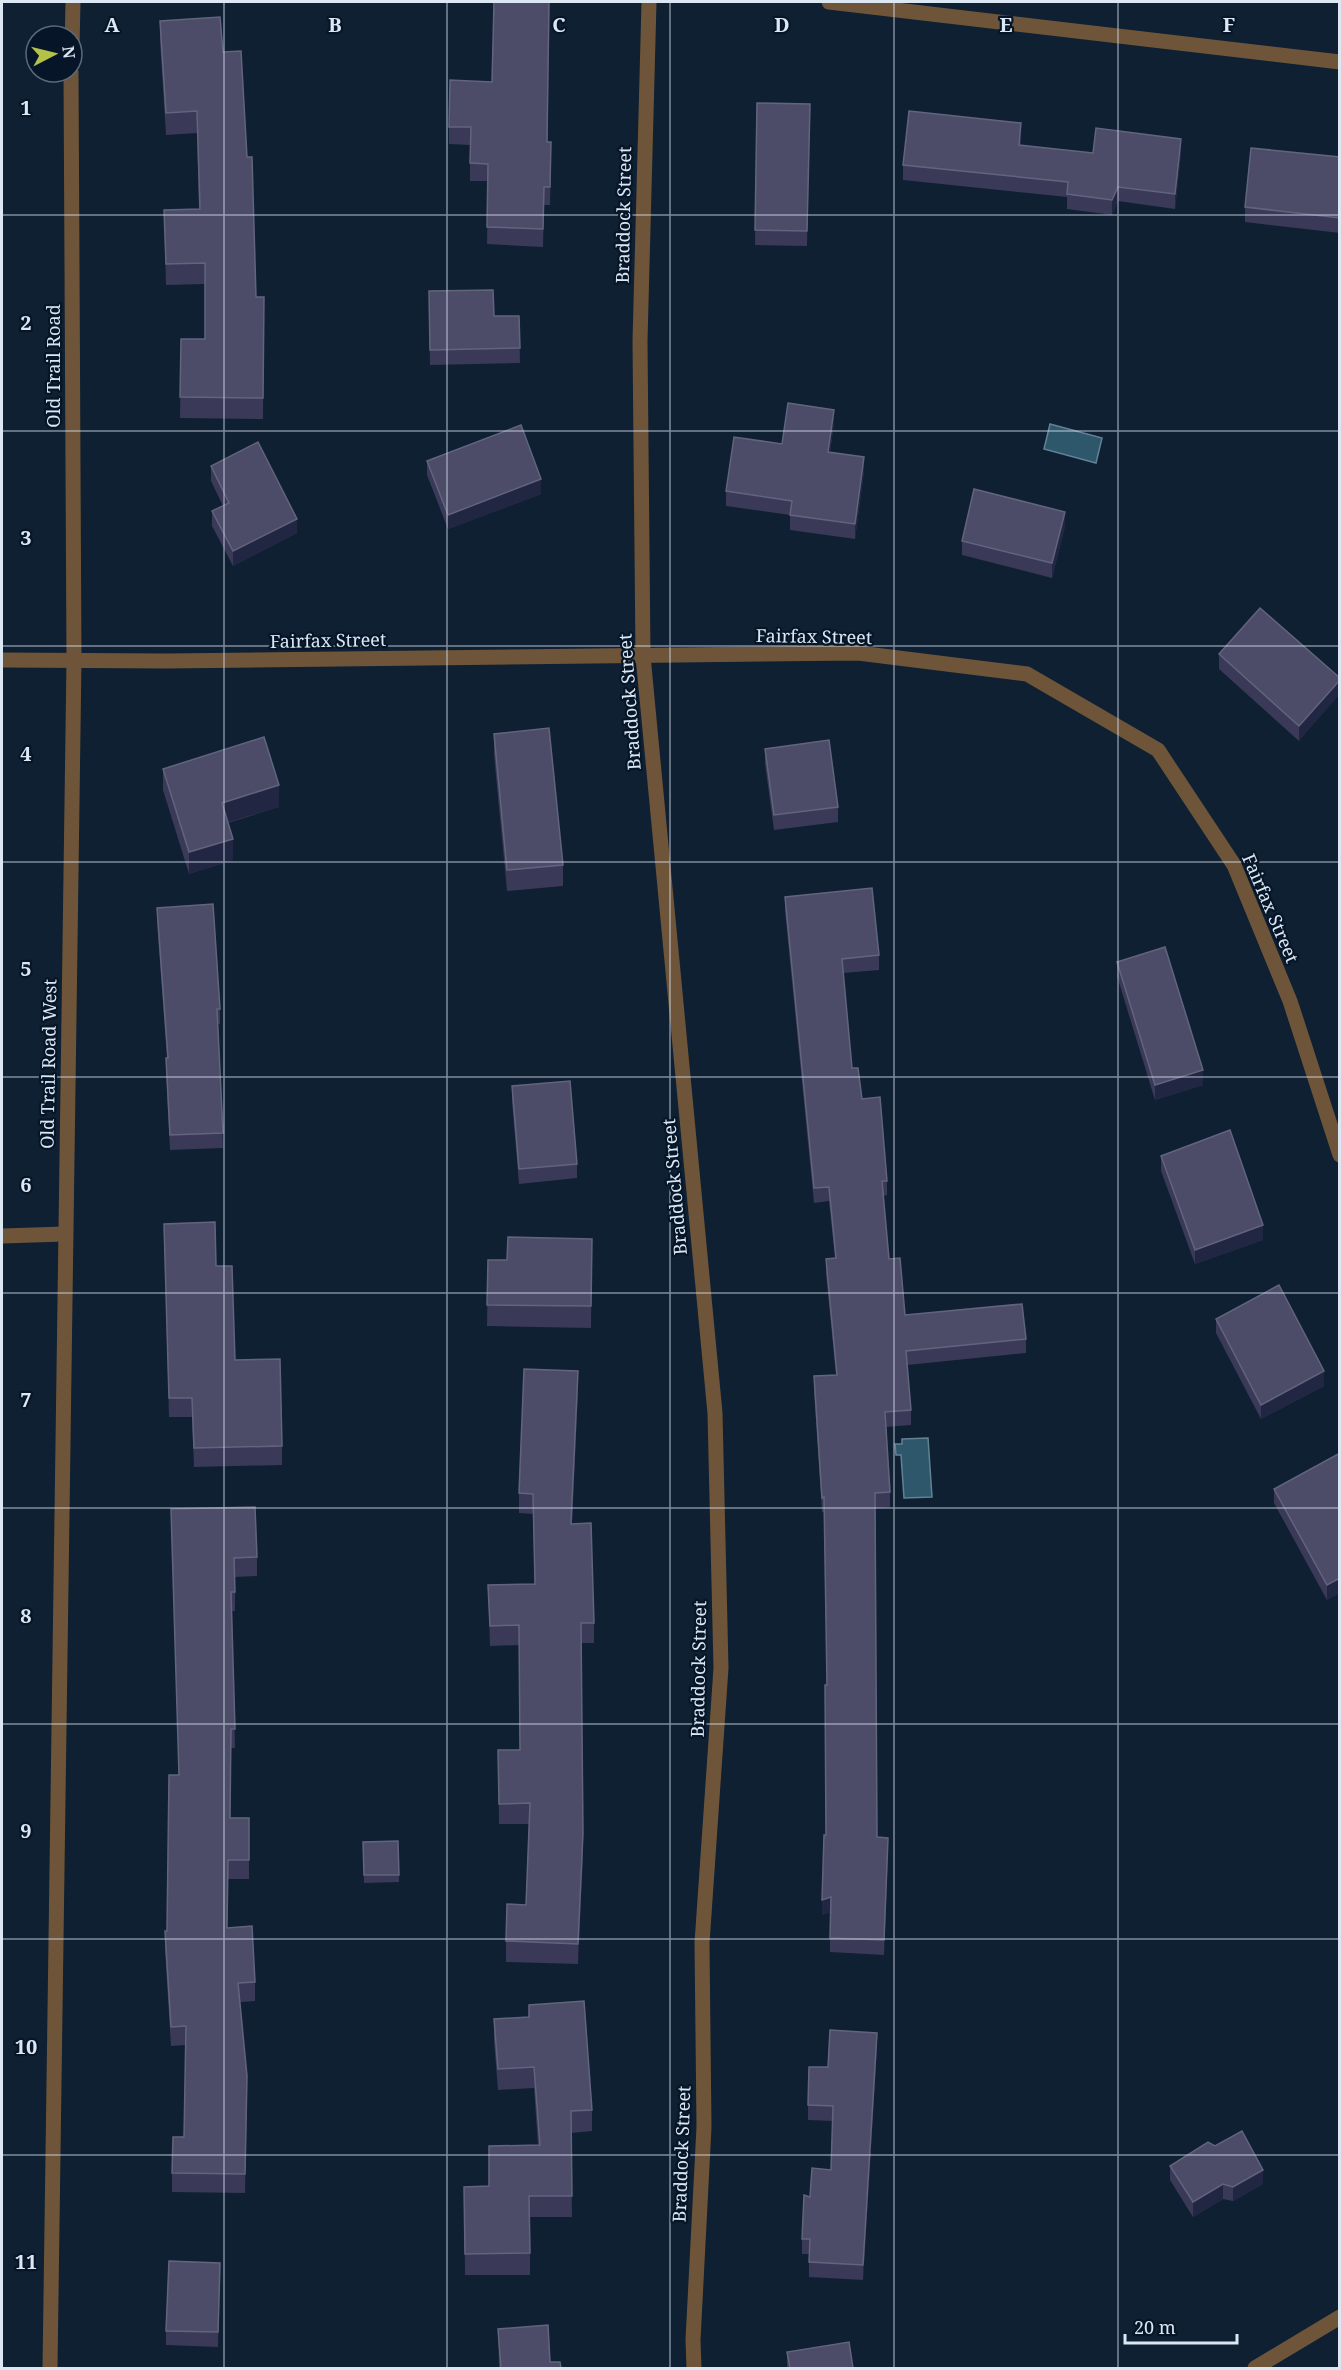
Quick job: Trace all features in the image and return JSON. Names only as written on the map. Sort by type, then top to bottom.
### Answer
[{"type":"street","points":[[73,2],[73,24]]},
{"type":"street","name":"Braddock Street","points":[[649,2],[640,342],[643,656],[715,1413],[721,1668],[702,1943],[704,2127],[693,2340],[694,2368]]},
{"type":"street","points":[[829,2],[1340,62]]},
{"type":"street","name":"Old Trail Road","points":[[71,84],[74,660]]},
{"type":"street","name":"Fairfax Street","points":[[2,660],[858,653],[1027,674],[1158,750],[1234,865],[1290,1000],[1340,1155]]},
{"type":"street","name":"Old Trail Road West","points":[[51,2368],[74,660]]},
{"type":"street","points":[[2,1236],[65,1234]]},
{"type":"street","points":[[1255,2368],[1340,2318]]},
{"type":"water","points":[[1050,424],[1102,438],[1096,463],[1044,449]]},
{"type":"water","points":[[928,1438],[932,1497],[904,1498],[901,1455],[896,1455],[895,1444],[902,1444],[902,1439]]},
{"type":"building","points":[[494,2],[549,2],[547,142],[551,142],[550,187],[544,187],[543,229],[487,227],[488,164],[470,163],[471,127],[449,127],[450,80],[492,82]]},
{"type":"building","points":[[220,17],[223,52],[241,51],[247,157],[252,157],[256,297],[264,297],[263,398],[180,397],[181,339],[205,339],[205,263],[166,264],[164,210],[200,209],[197,111],[166,113],[160,21]]},
{"type":"building","points":[[757,103],[810,104],[807,231],[755,230]]},
{"type":"building","points":[[909,111],[1021,123],[1019,145],[1093,153],[1096,128],[1181,139],[1175,194],[1118,187],[1112,200],[1067,194],[1068,182],[903,165]]},
{"type":"building","points":[[1251,148],[1340,157],[1340,218],[1245,207]]},
{"type":"building","points":[[493,290],[494,316],[519,316],[520,348],[430,350],[429,291]]},
{"type":"building","points":[[788,403],[834,410],[828,452],[864,457],[855,524],[790,515],[792,501],[726,491],[734,437],[782,444]]},
{"type":"building","points":[[521,425],[541,479],[448,515],[427,461]]},
{"type":"building","points":[[258,442],[297,519],[233,551],[212,511],[229,503],[211,466]]},
{"type":"building","points":[[974,489],[1065,512],[1052,563],[962,541]]},
{"type":"building","points":[[1260,608],[1340,678],[1299,726],[1219,654]]},
{"type":"building","points":[[549,728],[563,865],[507,870],[494,734]]},
{"type":"building","points":[[264,737],[279,785],[222,803],[233,839],[189,852],[163,769]]},
{"type":"building","points":[[829,740],[838,807],[774,815],[765,749]]},
{"type":"building","points":[[872,888],[879,955],[842,959],[852,1068],[858,1068],[862,1099],[880,1097],[887,1181],[882,1181],[889,1259],[900,1258],[905,1315],[1022,1304],[1026,1339],[906,1351],[911,1410],[885,1412],[890,1492],[875,1493],[877,1837],[888,1838],[884,1940],[830,1938],[831,1897],[822,1900],[824,1835],[826,1835],[825,1685],[827,1685],[824,1497],[822,1498],[814,1376],[837,1375],[826,1259],[836,1258],[829,1187],[814,1188],[785,897]]},
{"type":"building","points":[[213,904],[220,1009],[217,1009],[223,1133],[170,1135],[166,1058],[168,1058],[157,908]]},
{"type":"building","points":[[1165,947],[1203,1070],[1155,1085],[1117,962]]},
{"type":"building","points":[[570,1081],[577,1164],[519,1169],[512,1086]]},
{"type":"building","points":[[1230,1130],[1263,1225],[1195,1250],[1161,1156]]},
{"type":"building","points":[[215,1222],[216,1266],[232,1266],[235,1360],[280,1359],[282,1446],[194,1448],[192,1398],[169,1398],[164,1224]]},
{"type":"building","points":[[508,1237],[592,1239],[591,1306],[487,1305],[488,1260],[507,1260]]},
{"type":"building","points":[[1279,1285],[1324,1371],[1261,1405],[1216,1319]]},
{"type":"building","points":[[524,1369],[578,1371],[571,1524],[591,1523],[594,1623],[581,1623],[583,1833],[578,1944],[506,1941],[507,1904],[526,1905],[530,1803],[499,1804],[498,1750],[520,1750],[519,1625],[490,1626],[488,1585],[535,1584],[533,1494],[519,1493]]},
{"type":"building","points":[[1340,1453],[1340,1578],[1327,1585],[1274,1489]]},
{"type":"building","points":[[255,1507],[257,1557],[234,1558],[235,1592],[231,1592],[235,1729],[231,1729],[230,1818],[249,1818],[249,1860],[228,1860],[227,1928],[252,1926],[255,1982],[238,1983],[247,2076],[245,2174],[172,2173],[173,2137],[184,2137],[186,2026],[171,2027],[165,1931],[167,1931],[169,1775],[179,1775],[171,1509]]},
{"type":"building","points":[[398,1841],[399,1875],[364,1875],[363,1842]]},
{"type":"building","points":[[584,2001],[592,2110],[571,2111],[572,2196],[529,2196],[530,2253],[465,2254],[464,2187],[489,2186],[489,2146],[540,2145],[534,2067],[498,2069],[494,2019],[529,2017],[529,2005]]},
{"type":"building","points":[[830,2030],[877,2033],[863,2265],[809,2262],[810,2239],[802,2239],[804,2195],[810,2197],[812,2168],[831,2170],[833,2106],[808,2105],[809,2067],[828,2067]]},
{"type":"building","points":[[1242,2131],[1263,2170],[1233,2187],[1223,2184],[1193,2202],[1170,2166],[1208,2142],[1215,2146]]},
{"type":"building","points":[[169,2261],[220,2263],[218,2332],[166,2331]]},
{"type":"building","points":[[548,2325],[550,2362],[560,2362],[561,2368],[501,2368],[498,2329]]},
{"type":"building","points":[[849,2342],[853,2368],[790,2368],[787,2352]]}]
